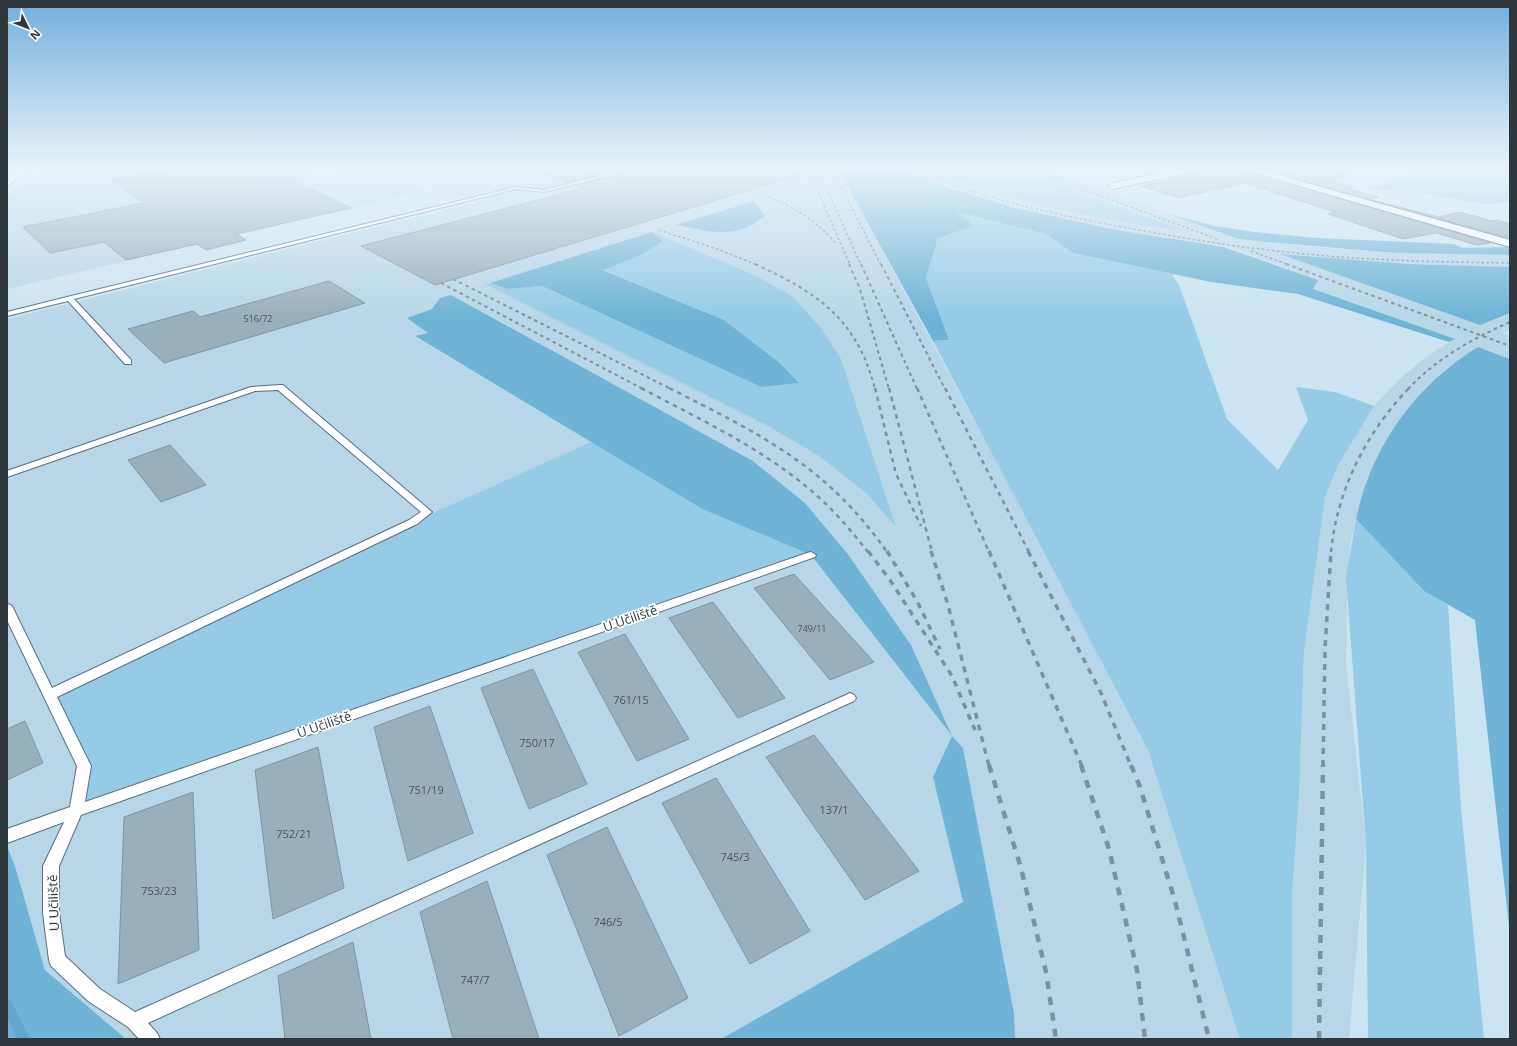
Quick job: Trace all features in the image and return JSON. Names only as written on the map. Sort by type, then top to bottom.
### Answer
[{"type":"street","points":[[1416,218],[1510,244]]},
{"type":"lane","points":[[7,314],[395,218]]},
{"type":"lane","points":[[70,298],[128,362]]},
{"type":"lane","points":[[7,474],[254,389],[280,387],[427,512],[413,522],[49,695]]},
{"type":"lane","name":"U Učiliště","points":[[151,1039],[134,1021],[94,995],[57,960],[51,913],[51,866],[76,811],[811,555]]},
{"type":"lane","points":[[7,608],[84,766],[76,811],[7,836]]},
{"type":"lane","points":[[134,1021],[850,698]]},
{"type":"shaded area","points":[[7,218],[310,218],[7,289]]},
{"type":"shaded area","points":[[413,218],[700,218],[677,225],[720,232],[731,232],[741,218],[865,218],[1122,692],[1164,788],[1202,904],[1240,1039],[1015,1039],[1014,1013],[963,748],[952,736],[933,777],[963,902],[721,1039],[126,1039],[45,970],[15,866],[7,846],[7,319]],"holes":[[[652,233],[757,276],[793,297],[895,526],[866,493],[819,456],[766,425],[486,284]],[[451,295],[753,461],[805,503],[847,553],[950,734],[811,555],[84,766],[50,695],[591,442],[415,337],[429,334],[408,318],[432,309],[440,298]]]},
{"type":"shaded area","points":[[699,218],[762,218],[740,230],[722,232],[713,232],[676,225]]},
{"type":"shaded area","points":[[865,218],[964,218],[975,226],[938,238],[926,278],[949,340],[933,341]]},
{"type":"shaded area","points":[[963,218],[978,218],[1046,234],[1073,253],[1172,274],[1179,285],[1227,419],[1278,470],[1308,420],[1296,387],[1335,392],[1374,406],[1338,465],[1325,497],[1304,651],[1299,798],[1292,895],[1292,1039],[1240,1039],[1148,750],[933,341],[949,340],[926,278],[938,238],[975,226]]},
{"type":"shaded area","points":[[980,218],[1060,218],[1111,229],[1224,247],[1318,280],[1313,289],[1455,339],[1449,342],[1298,294],[1211,282],[1073,253],[1046,234]]},
{"type":"shaded area","points":[[1060,218],[1105,218],[1183,231],[1147,218],[1180,218],[1239,239],[1300,246],[1396,253],[1510,255],[1510,267],[1409,264],[1283,254],[1480,325],[1510,313],[1510,330],[1503,333],[1510,336],[1510,359],[1478,347],[1448,367],[1427,386],[1402,415],[1383,444],[1369,475],[1358,507],[1350,546],[1347,597],[1346,664],[1366,845],[1349,1039],[1289,1039],[1292,895],[1299,798],[1304,651],[1310,571],[1325,497],[1338,465],[1353,435],[1374,406],[1401,378],[1423,359],[1454,339],[1313,289],[1318,280],[1229,247],[1111,229]]},
{"type":"shaded area","points":[[1103,218],[1149,218],[1185,231],[1153,227]]},
{"type":"shaded area","points":[[1179,218],[1215,226],[1255,232],[1317,238],[1453,244],[1463,248],[1510,247],[1510,255],[1396,253],[1239,239]]},
{"type":"shaded area","points":[[652,232],[757,276],[793,297],[821,328],[841,359],[896,527],[866,493],[819,456],[766,425],[485,284],[490,283],[508,289],[542,286],[761,387],[798,383],[780,363],[724,320],[602,269],[643,254],[663,241]]},
{"type":"shaded area","points":[[652,232],[663,241],[643,254],[603,270],[724,320],[780,363],[799,383],[761,387],[542,286],[508,289],[490,283]]},
{"type":"shaded area","points":[[1280,254],[1409,264],[1510,267],[1510,313],[1480,325]]},
{"type":"shaded area","points":[[451,295],[753,461],[805,503],[847,553],[911,645],[952,736],[811,555],[702,509],[415,336],[428,333],[407,318],[432,309],[440,298]]},
{"type":"shaded area","points":[[1478,347],[1510,359],[1510,935],[1475,620],[1424,591],[1356,519],[1363,492],[1373,467],[1399,420],[1434,380],[1455,362]]},
{"type":"shaded area","points":[[591,442],[702,509],[811,555],[76,811],[84,766],[49,695],[413,522]]},
{"type":"shaded area","points":[[1356,519],[1424,591],[1448,605],[1461,809],[1484,1039],[1368,1039],[1366,845],[1346,577]]},
{"type":"shaded area","points":[[952,736],[963,748],[1014,1013],[1015,1039],[721,1039],[963,902],[933,777]]},
{"type":"shaded area","points":[[7,846],[15,866],[45,970],[126,1039],[7,1039]]},
{"type":"building","points":[[69,218],[308,218],[236,234],[246,240],[206,250],[197,244],[126,260],[104,242],[50,253],[23,227]]},
{"type":"building","points":[[469,218],[658,218],[435,285],[361,246]]},
{"type":"building","points":[[1339,218],[1405,218],[1490,243],[1477,245],[1436,233],[1403,239]]},
{"type":"building","points":[[1436,218],[1481,218],[1493,221],[1496,220],[1510,224],[1510,238]]},
{"type":"building","points":[[329,281],[365,303],[164,363],[128,329],[193,311],[200,317]]},
{"type":"building","points":[[170,445],[206,485],[161,502],[128,460]]},
{"type":"building","points":[[794,574],[874,662],[830,680],[754,588]]},
{"type":"building","points":[[713,602],[785,698],[738,718],[669,618]]},
{"type":"building","points":[[625,634],[689,739],[637,761],[578,652]]},
{"type":"building","points":[[533,669],[587,784],[529,809],[481,688]]},
{"type":"building","points":[[430,706],[473,833],[408,861],[374,727]]},
{"type":"building","points":[[25,721],[43,763],[7,780],[7,729]]},
{"type":"building","points":[[814,735],[919,871],[865,900],[766,757]]},
{"type":"building","points":[[318,747],[344,888],[273,919],[255,770]]},
{"type":"building","points":[[716,778],[810,931],[750,964],[662,803]]},
{"type":"building","points":[[193,792],[199,950],[118,984],[124,817]]},
{"type":"building","points":[[607,827],[688,998],[619,1036],[547,855]]},
{"type":"building","points":[[487,881],[539,1039],[453,1039],[420,912]]},
{"type":"building","points":[[353,942],[371,1039],[285,1039],[278,976]]},
{"type":"waterway","points":[[7,1005],[24,1039]]},
{"type":"railway","points":[[808,218],[828,235],[837,245]]},
{"type":"railway","points":[[829,218],[850,265]]},
{"type":"railway","points":[[840,218],[861,265]]},
{"type":"railway","points":[[857,218],[881,265]]},
{"type":"railway","points":[[1075,218],[1171,236],[1269,250],[1359,258],[1510,263]]},
{"type":"railway","points":[[1159,218],[1217,239]]},
{"type":"railway","points":[[659,230],[720,250],[757,265]]},
{"type":"railway","points":[[1251,251],[1289,265]]},
{"type":"railway","points":[[755,264],[798,286],[832,311],[846,326],[858,344],[875,389]]},
{"type":"railway","points":[[849,264],[860,289],[889,389]]},
{"type":"railway","points":[[861,264],[917,389]]},
{"type":"railway","points":[[881,264],[945,389]]},
{"type":"railway","points":[[1286,264],[1481,335]]},
{"type":"railway","points":[[453,279],[671,389]]},
{"type":"railway","points":[[441,283],[643,389]]},
{"type":"railway","points":[[1481,335],[1510,322]]},
{"type":"railway","points":[[1409,388],[1430,368],[1481,335]]},
{"type":"railway","points":[[1481,335],[1510,346]]},
{"type":"railway","points":[[641,388],[731,436],[775,463],[815,494],[829,507],[868,552]]},
{"type":"railway","points":[[669,388],[762,437],[816,474],[864,522],[887,552]]},
{"type":"railway","points":[[875,388],[896,474],[921,526]]},
{"type":"railway","points":[[889,388],[932,552]]},
{"type":"railway","points":[[917,388],[989,552]]},
{"type":"railway","points":[[945,388],[1029,552]]},
{"type":"railway","points":[[1331,552],[1334,529],[1340,507],[1356,464],[1367,443],[1380,424],[1409,388]]},
{"type":"railway","points":[[868,551],[890,580],[952,676],[975,730]]},
{"type":"railway","points":[[887,551],[918,603],[940,649]]},
{"type":"railway","points":[[931,551],[948,605],[989,766]]},
{"type":"railway","points":[[989,551],[1082,766]]},
{"type":"railway","points":[[1028,551],[1101,693],[1131,766]]},
{"type":"railway","points":[[1323,766],[1325,649],[1331,551]]},
{"type":"railway","points":[[989,765],[1021,868],[1046,972],[1056,1039]]},
{"type":"railway","points":[[1081,765],[1109,849],[1137,970],[1145,1039]]},
{"type":"railway","points":[[1131,765],[1140,787],[1175,901],[1209,1039]]},
{"type":"railway","points":[[1319,1039],[1323,765]]}]
